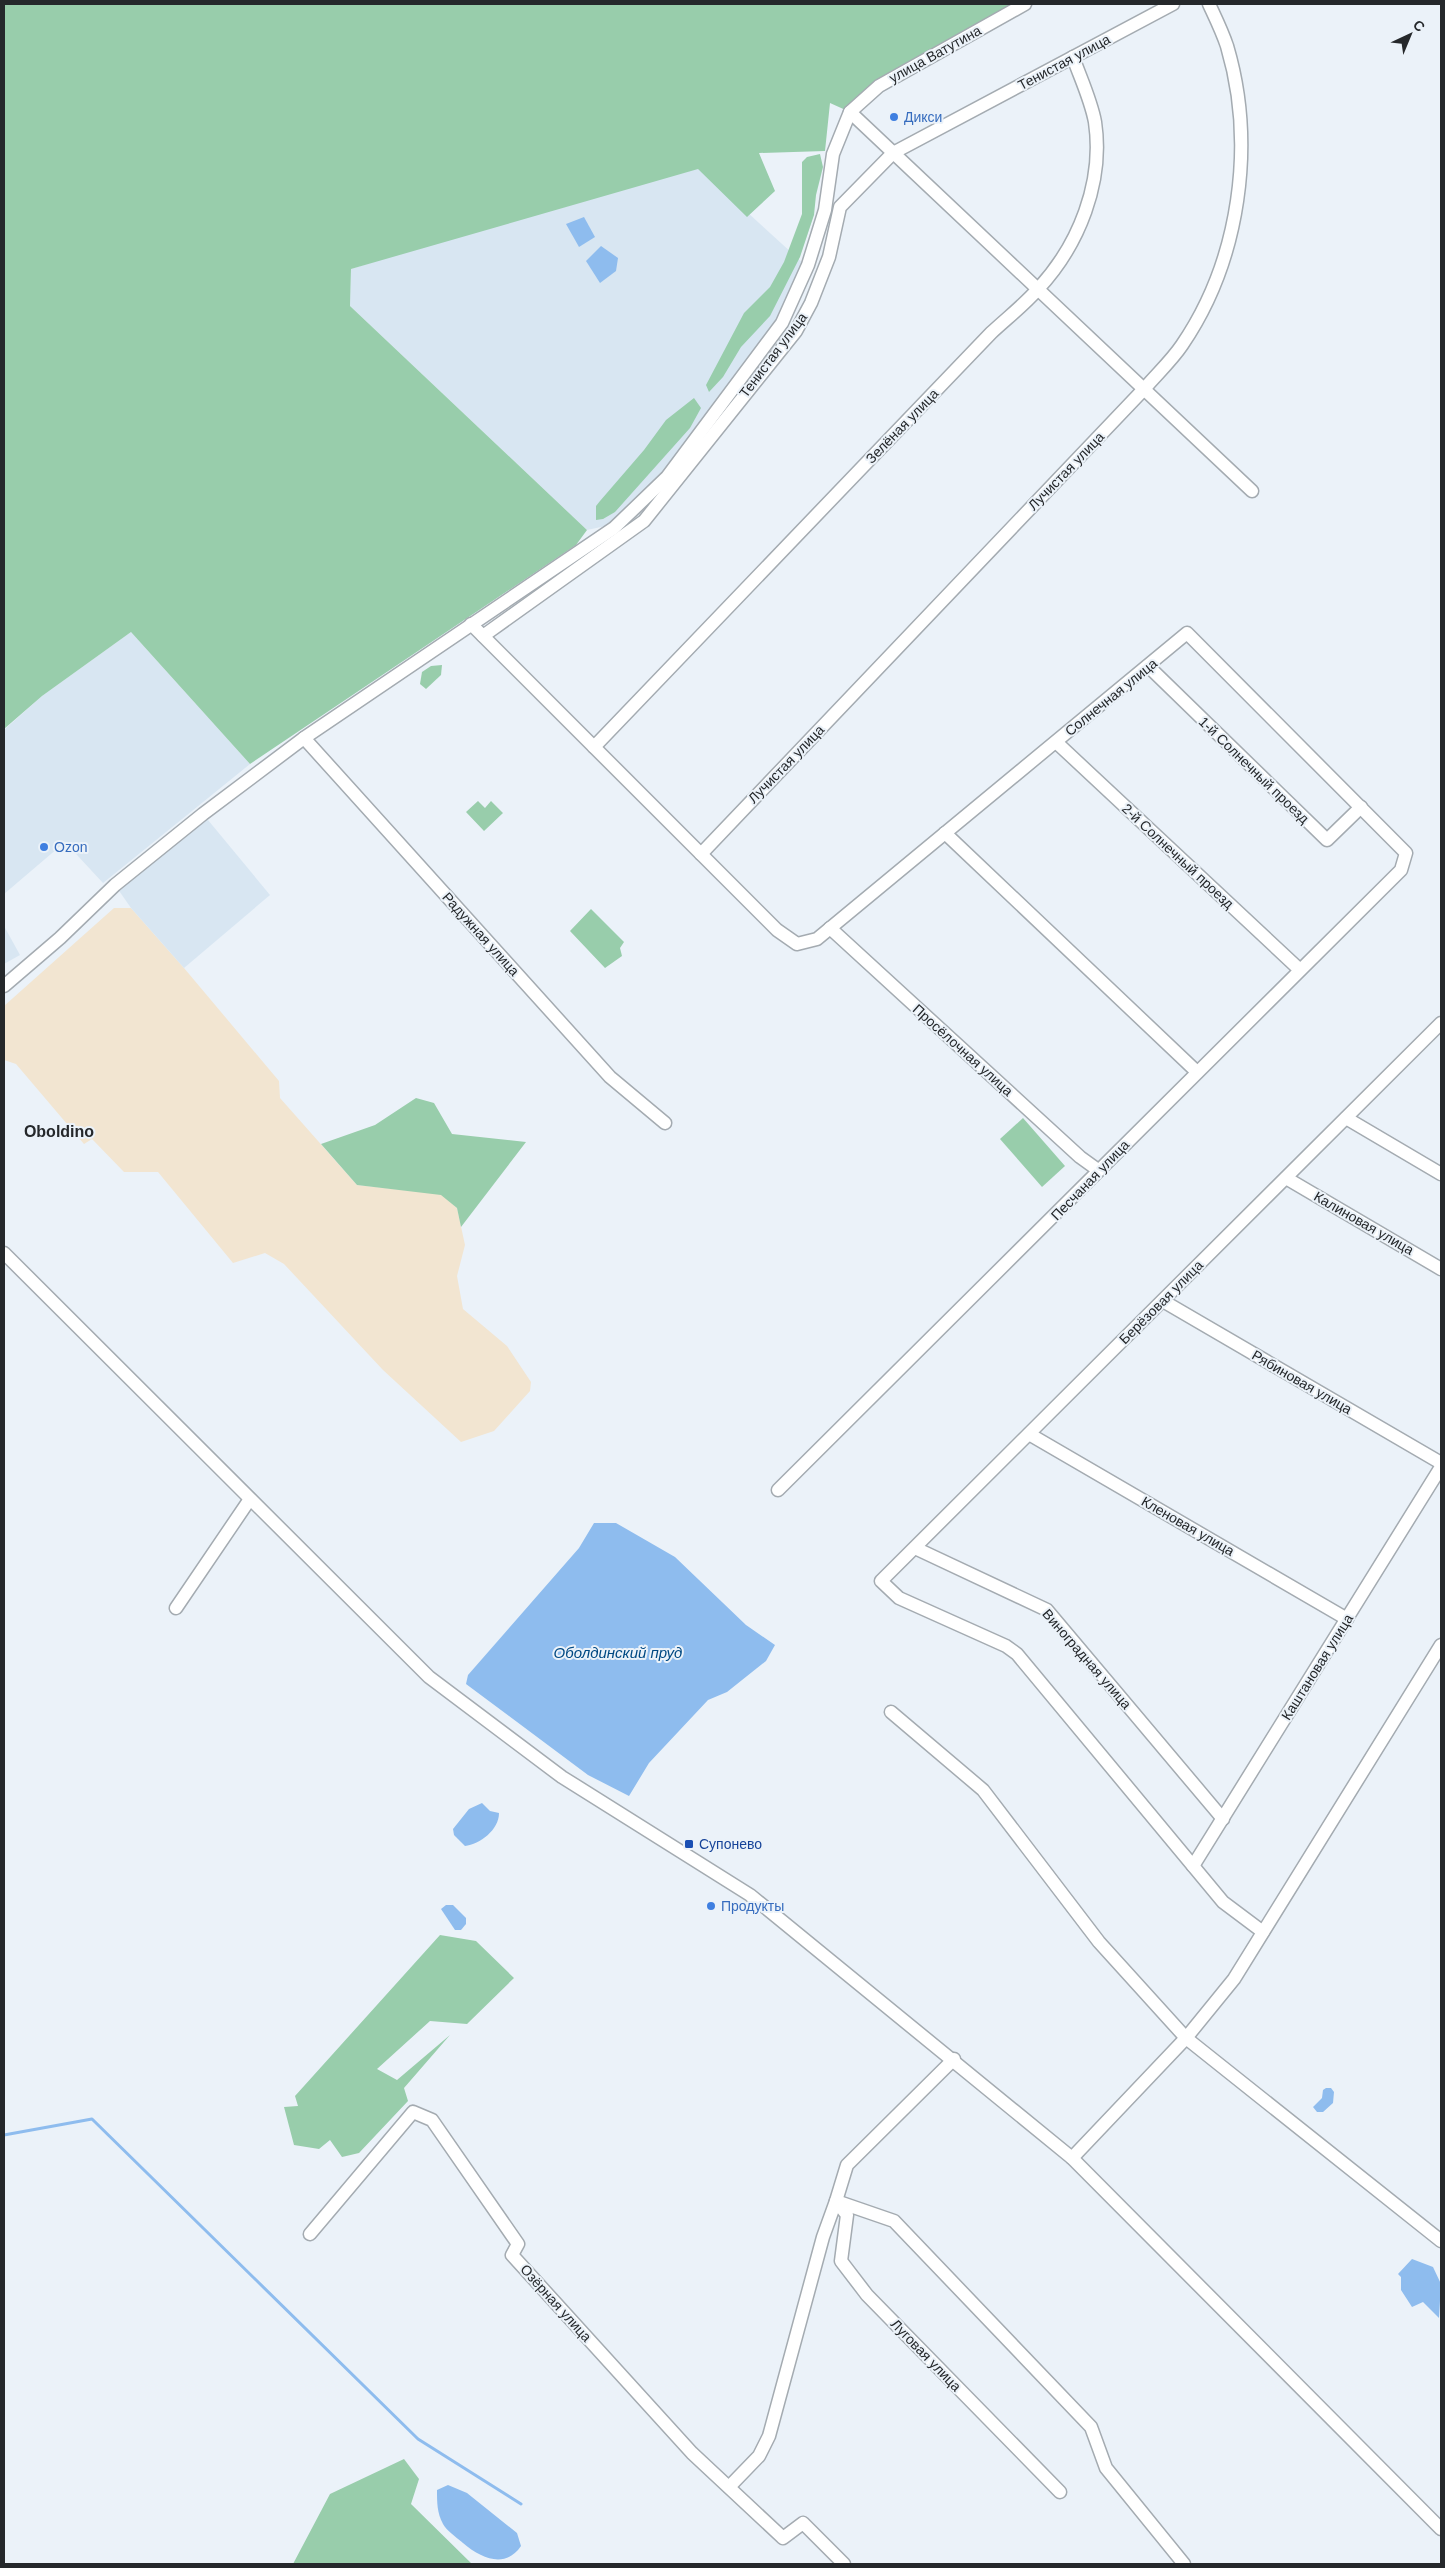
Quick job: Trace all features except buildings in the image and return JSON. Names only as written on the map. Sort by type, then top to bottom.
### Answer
[{"type":"street","name":"улица Ватутина","points":[[850,112],[880,86],[1024,4]]},
{"type":"street","name":"Тенистая улица","points":[[483,636],[644,521],[796,330],[811,303],[829,257],[840,207],[893,153],[1173,4]]},
{"type":"street","name":"Лучистая улица","points":[[700,854],[1182,346],[1215,285],[1229,240],[1238,193],[1241,148],[1239,103],[1227,45],[1209,4]]},
{"type":"street","name":"Зелёная улица","points":[[594,747],[991,333],[1039,288],[1071,244],[1093,188],[1096,155],[1094,121],[1073,57]]},
{"type":"street","points":[[4,986],[60,938],[122,879],[203,814],[304,738],[614,528],[667,477],[782,323],[808,265],[825,210],[833,154],[850,112],[1039,288],[1252,491]]},
{"type":"street","name":"Солнечная улица","points":[[471,624],[777,930],[797,944],[816,939],[830,928],[1187,633],[1406,853],[1401,870]]},
{"type":"street","name":"1-й Солнечный проезд","points":[[1148,666],[1327,840],[1361,807]]},
{"type":"street","name":"Радужная улица","points":[[304,738],[610,1077],[665,1122]]},
{"type":"street","name":"2-й Солнечный проезд","points":[[1056,742],[1300,970]]},
{"type":"street","points":[[945,833],[1197,1072]]},
{"type":"street","name":"Песчаная улица","points":[[778,1490],[1028,1244],[1098,1170],[1401,870]]},
{"type":"street","name":"Просёлочная улица","points":[[830,928],[1098,1170]]},
{"type":"street","name":"Берёзовая улица","points":[[1194,1866],[1017,1654],[1006,1646],[899,1598],[881,1582],[1441,1023]]},
{"type":"street","points":[[1346,1118],[1441,1174]]},
{"type":"street","name":"Калиновая улица","points":[[1286,1178],[1441,1269]]},
{"type":"street","points":[[4,1253],[429,1677],[562,1777],[750,1895],[786,1926],[954,2059],[1072,2158],[1441,2529]]},
{"type":"street","name":"Рябиновая улица","points":[[1163,1300],[1441,1465]]},
{"type":"street","name":"Кленовая улица","points":[[1029,1434],[1347,1619]]},
{"type":"street","name":"Каштановая улица","points":[[1194,1866],[1441,1465]]},
{"type":"street","points":[[176,1608],[250,1499]]},
{"type":"street","name":"Виноградная улица","points":[[915,1548],[1047,1610],[1223,1819]]},
{"type":"street","points":[[1072,2158],[1186,2038],[1234,1978],[1441,1645]]},
{"type":"street","points":[[891,1712],[982,1790],[1099,1942],[1186,2038],[1441,2241]]},
{"type":"street","points":[[1194,1866],[1225,1904],[1263,1932]]},
{"type":"street","points":[[729,2487],[759,2456],[769,2436],[823,2237],[847,2165],[954,2059]]},
{"type":"street","name":"Озёрная улица","points":[[310,2234],[414,2112],[432,2120],[518,2244],[512,2255],[692,2453],[783,2538],[803,2523],[844,2564]]},
{"type":"street","points":[[836,2201],[894,2221],[1091,2427],[1106,2468],[1184,2564]]},
{"type":"street","name":"Луговая улица","points":[[836,2201],[846,2214],[841,2261],[867,2295],[1060,2492]]},
{"type":"shaded area","points":[[693,163],[804,264],[777,321],[662,473],[610,525],[587,530],[350,306],[351,269]]},
{"type":"shaded area","points":[[131,632],[250,764],[103,883],[65,842],[4,894],[4,730],[42,696]]},
{"type":"shaded area","points":[[203,814],[270,895],[184,968],[131,908],[115,885]]},
{"type":"shaded area","points":[[114,908],[131,908],[184,968],[279,1081],[280,1098],[357,1185],[441,1194],[457,1208],[465,1245],[457,1276],[463,1309],[507,1346],[531,1382],[530,1391],[494,1431],[461,1442],[383,1370],[284,1264],[265,1253],[233,1263],[158,1172],[124,1172],[92,1139],[84,1144],[16,1064],[4,1060],[4,1006]]},
{"type":"shaded area","points":[[4,926],[20,955],[4,964]]},
{"type":"green space","points":[[4,4],[1025,4],[879,86],[850,112],[830,103],[825,151],[759,153],[775,191],[747,217],[698,169],[351,269],[350,306],[587,530],[576,545],[250,764],[131,632],[42,696],[4,729]]},
{"type":"green space","points":[[820,154],[823,167],[816,195],[814,215],[800,257],[770,316],[741,347],[723,377],[709,392],[706,385],[744,313],[770,287],[784,262],[802,214],[802,162],[807,157]]},
{"type":"green space","points":[[694,398],[701,408],[690,428],[615,512],[603,519],[596,520],[596,506],[600,501],[644,450],[666,420]]},
{"type":"green space","points":[[442,665],[441,675],[426,689],[420,684],[422,672],[431,666]]},
{"type":"green space","points":[[478,801],[485,808],[491,801],[503,813],[484,831],[466,812]]},
{"type":"green space","points":[[591,909],[624,942],[620,948],[622,956],[605,968],[570,931]]},
{"type":"green space","points":[[416,1098],[434,1103],[452,1134],[526,1142],[461,1227],[457,1208],[441,1195],[357,1185],[321,1144],[375,1125]]},
{"type":"green space","points":[[1023,1118],[1065,1166],[1042,1187],[1000,1139]]},
{"type":"green space","points":[[440,1935],[476,1941],[514,1978],[467,2024],[430,2021],[377,2069],[397,2080],[450,2035],[404,2088],[408,2101],[359,2153],[342,2157],[330,2140],[319,2149],[294,2145],[284,2107],[298,2106],[295,2096]]},
{"type":"green space","points":[[404,2459],[419,2479],[411,2504],[472,2564],[293,2564],[330,2494]]},
{"type":"water","points":[[584,217],[595,237],[579,247],[566,224]]},
{"type":"water","points":[[601,246],[618,258],[616,271],[600,283],[586,261]]},
{"type":"water","name":"Оболдинский пруд","points":[[594,1523],[616,1523],[675,1557],[746,1625],[775,1645],[766,1661],[727,1692],[708,1700],[649,1763],[629,1796],[588,1775],[466,1684],[468,1675],[579,1548]]},
{"type":"water","points":[[482,1803],[490,1811],[499,1813],[496,1825],[488,1835],[471,1845],[465,1846],[454,1835],[453,1829],[469,1809]]},
{"type":"water","points":[[446,1905],[453,1905],[466,1918],[466,1924],[461,1930],[455,1930],[441,1909]]},
{"type":"water","points":[[1331,2088],[1334,2092],[1333,2103],[1323,2112],[1317,2112],[1313,2107],[1322,2098],[1323,2090]]},
{"type":"water","points":[[1412,2259],[1433,2267],[1441,2284],[1439,2318],[1423,2302],[1412,2307],[1401,2290],[1401,2277],[1398,2274]]},
{"type":"water","points":[[448,2485],[467,2493],[517,2533],[521,2546],[515,2553],[501,2559],[486,2557],[471,2549],[447,2529],[438,2512],[437,2490]]},
{"type":"waterway","points":[[4,2135],[92,2119],[418,2439],[521,2504]]},
{"type":"place","name":"Дикси","points":[[894,117]]},
{"type":"place","name":"Ozon","points":[[44,847]]},
{"type":"place","name":"Супонево","points":[[689,1844]]},
{"type":"place","name":"Продукты","points":[[711,1906]]},
{"type":"district","name":"Oboldino","points":[[59,1131]]}]
